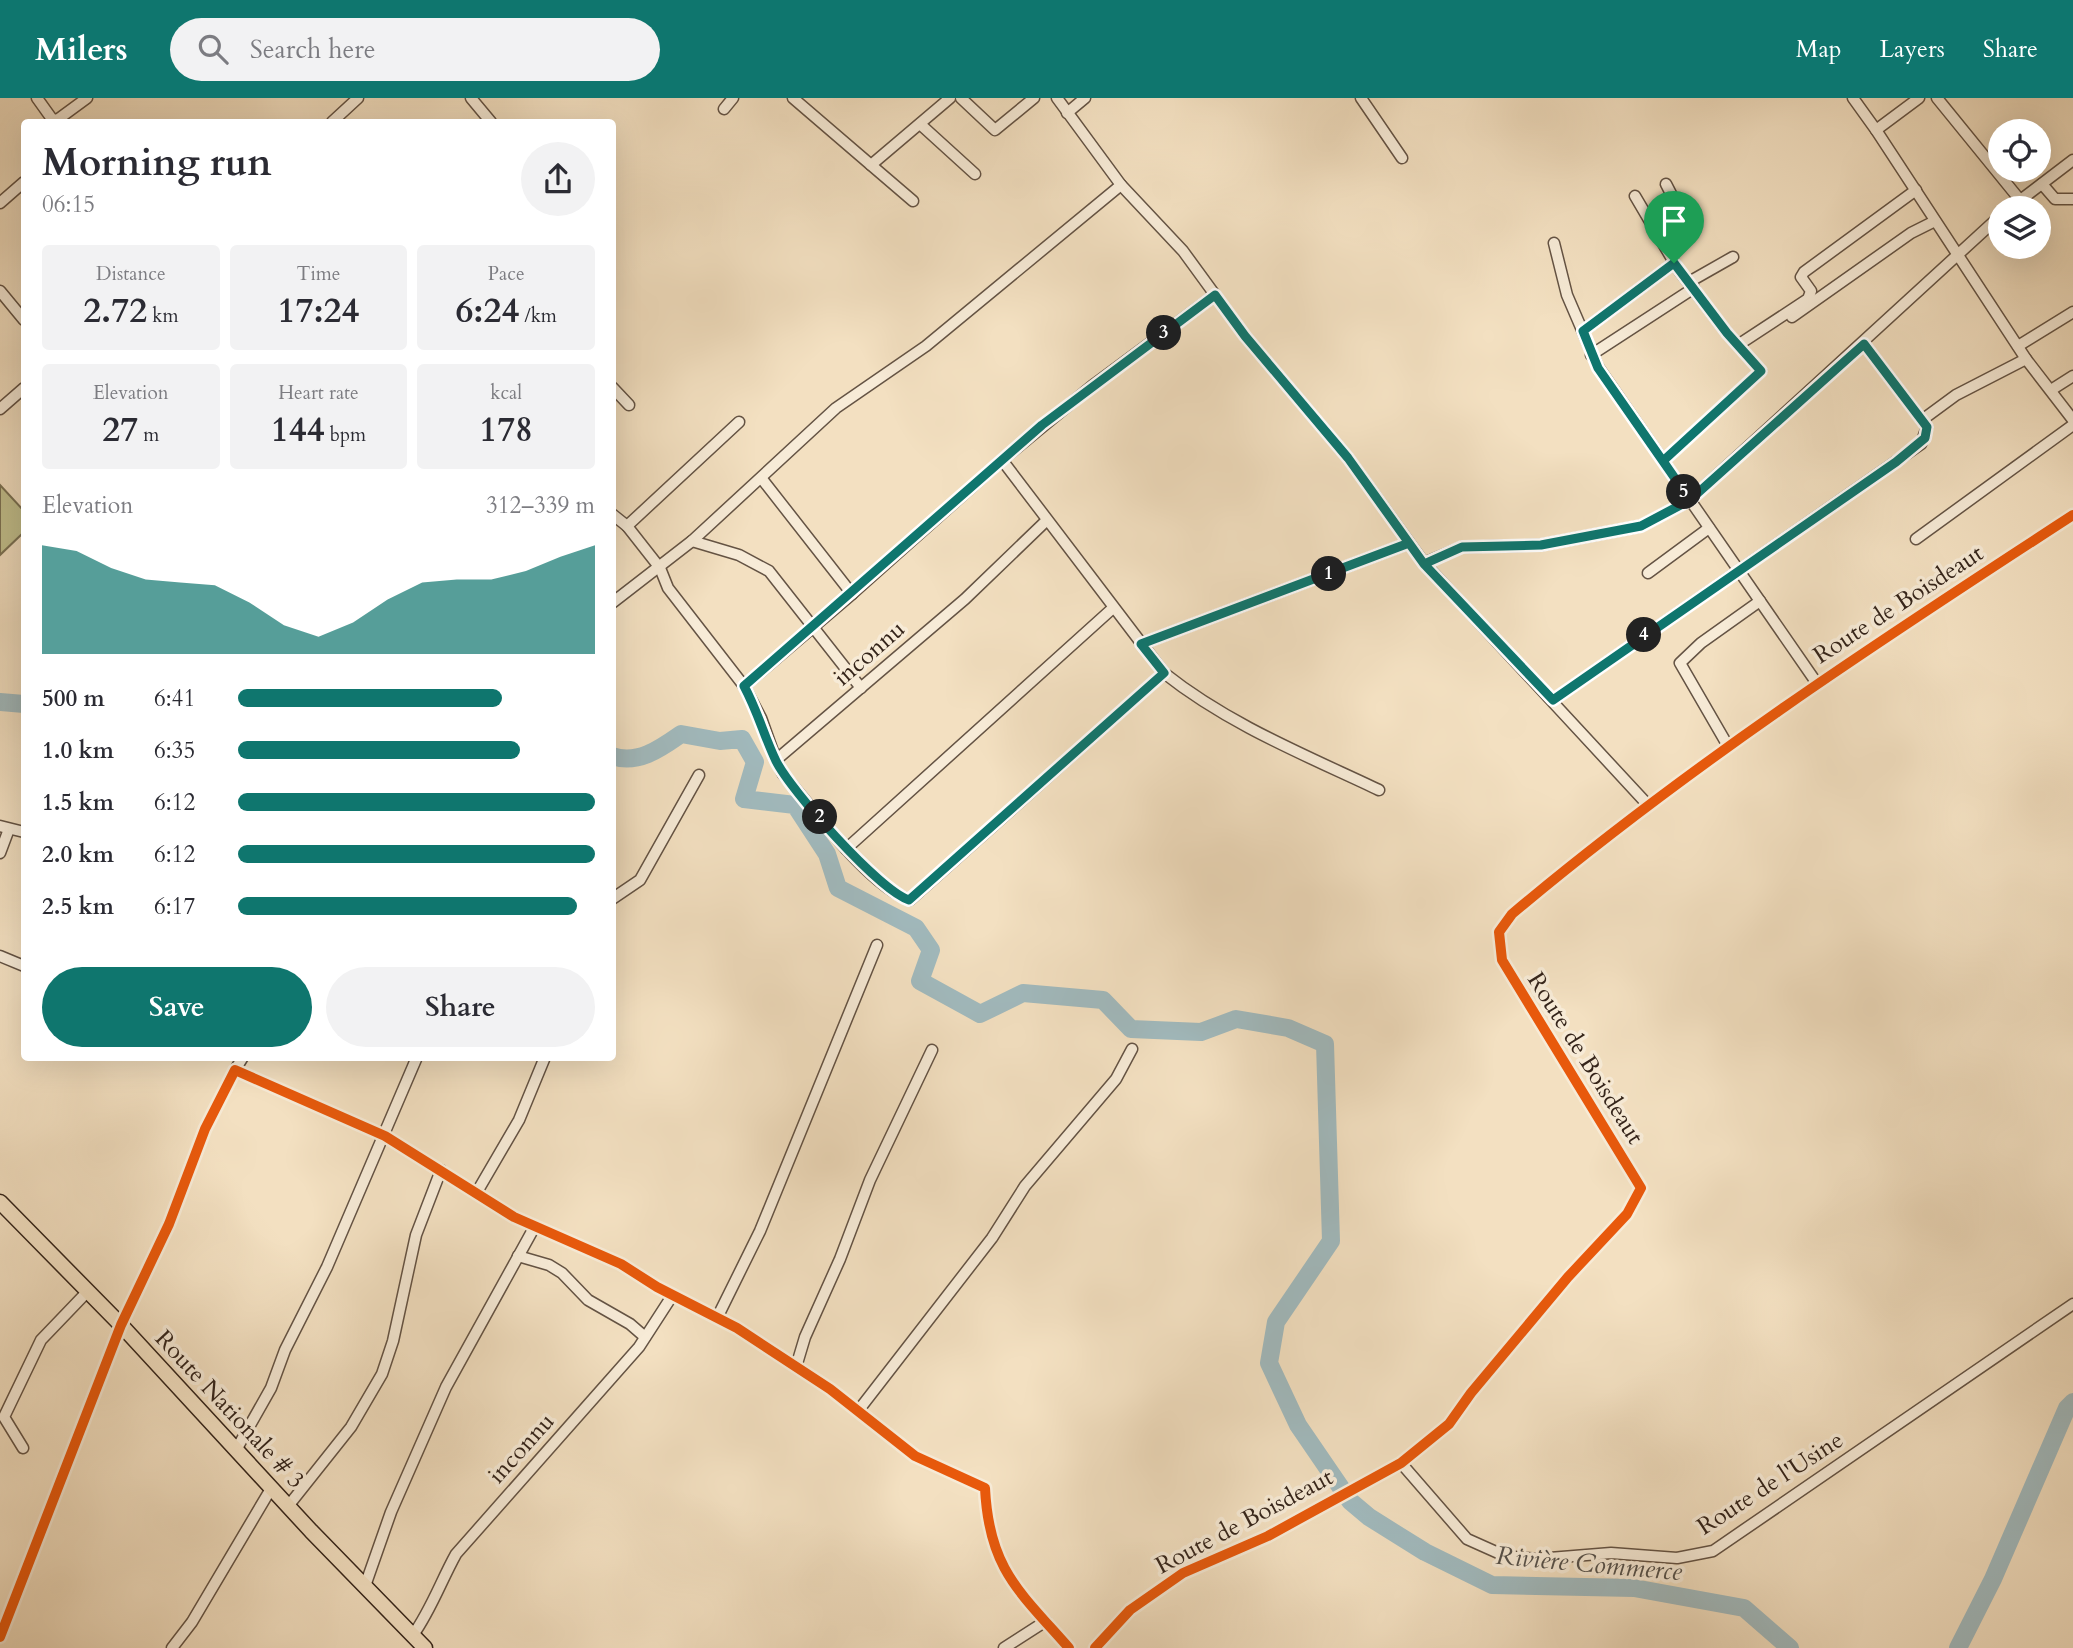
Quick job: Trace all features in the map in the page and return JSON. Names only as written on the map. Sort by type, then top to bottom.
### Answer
[{"type":"main road","name":"Route Nationale # 3","points":[[0,1202],[121,1325],[425,1648]]},
{"type":"street","points":[[37,98],[54,119]]},
{"type":"street","points":[[58,119],[87,98]]},
{"type":"street","points":[[335,119],[358,98]]},
{"type":"street","points":[[471,98],[488,119]]},
{"type":"street","points":[[724,109],[733,98]]},
{"type":"street","points":[[793,98],[913,201]]},
{"type":"street","points":[[961,98],[995,130],[1034,98]]},
{"type":"street","points":[[1057,98],[1121,185],[1183,251],[1245,336],[1348,458],[1424,564],[1648,805]]},
{"type":"street","points":[[1068,113],[1085,98]]},
{"type":"street","points":[[1361,98],[1402,158]]},
{"type":"street","points":[[1853,98],[2026,359],[2073,423],[1916,539]]},
{"type":"street","points":[[1876,130],[1919,98]]},
{"type":"street","points":[[1937,98],[2017,196]]},
{"type":"street","points":[[871,165],[947,99]]},
{"type":"street","points":[[920,124],[975,174]]},
{"type":"street","points":[[2026,196],[2073,160]]},
{"type":"street","points":[[1662,238],[1684,225],[1685,221],[1666,184]]},
{"type":"street","points":[[2042,184],[2055,199],[2073,199]]},
{"type":"street","points":[[0,203],[21,185]]},
{"type":"street","points":[[616,600],[692,541],[836,408],[926,346],[1121,185]]},
{"type":"street","points":[[1740,347],[1808,299],[1811,291],[1801,278],[1804,272],[1916,190]]},
{"type":"street","points":[[1635,196],[1662,238],[1674,263],[1761,371],[1663,461]]},
{"type":"street","points":[[1740,347],[1820,300],[1911,233],[1935,221]]},
{"type":"street","points":[[1424,564],[1462,547],[1541,545],[1641,526],[1690,500],[1864,344],[1988,226]]},
{"type":"street","points":[[1554,243],[1567,295],[1591,355],[1816,682]]},
{"type":"street","points":[[1591,355],[1733,257]]},
{"type":"street","points":[[1583,331],[1674,263]]},
{"type":"street","points":[[0,291],[21,316]]},
{"type":"street","points":[[744,686],[814,628],[1002,460],[1092,386],[1215,295]]},
{"type":"street","points":[[2018,346],[2073,312]]},
{"type":"street","points":[[1553,700],[1921,444],[1927,427],[1864,344]]},
{"type":"street","points":[[1922,420],[1956,395],[2026,359]]},
{"type":"street","points":[[2051,390],[2073,376]]},
{"type":"street","points":[[616,391],[629,405]]},
{"type":"street","points":[[0,409],[21,392]]},
{"type":"street","points":[[627,526],[739,422]]},
{"type":"street","points":[[1002,460],[1164,673],[1196,699],[1226,716],[1379,790]]},
{"type":"street","points":[[762,479],[852,594]]},
{"type":"street","name":"Route de Boisdeaut","points":[[1095,1648],[1130,1610],[1183,1573],[1268,1536],[1350,1488],[1401,1463],[1449,1424],[1471,1393],[1568,1277],[1627,1214],[1641,1188],[1502,960],[1499,932],[1511,914],[1648,805],[1816,682],[2073,515]]},
{"type":"street","points":[[616,517],[627,526],[660,568],[668,588],[744,686],[761,718],[783,774],[846,849],[899,897],[909,900],[916,897],[1164,673]]},
{"type":"street","name":"inconnu","points":[[776,760],[965,599],[1046,521]]},
{"type":"street","points":[[1648,573],[1709,528]]},
{"type":"street","points":[[692,541],[760,564],[861,688]]},
{"type":"street","points":[[1141,644],[1409,543]]},
{"type":"street","points":[[1728,746],[1681,663],[1701,643],[1760,601]]},
{"type":"street","points":[[846,849],[1113,608]]},
{"type":"street","points":[[616,896],[640,880],[699,775]]},
{"type":"street","points":[[0,853],[5,827]]},
{"type":"street","points":[[717,1318],[760,1231],[877,945]]},
{"type":"street","points":[[0,956],[21,965]]},
{"type":"street","points":[[858,1410],[992,1237],[1025,1186],[1116,1079],[1132,1049]]},
{"type":"street","points":[[796,1367],[805,1337],[837,1267],[870,1180],[932,1050]]},
{"type":"street","points":[[0,1637],[121,1325],[169,1224],[205,1129],[240,1061]]},
{"type":"street","points":[[236,1450],[271,1388],[285,1350],[327,1267],[415,1061]]},
{"type":"street","points":[[477,1192],[519,1120],[543,1061]]},
{"type":"street","points":[[235,1070],[385,1136],[535,1226],[621,1264],[673,1296],[717,1318],[796,1367],[858,1410],[915,1456],[985,1488],[986,1520],[997,1559],[1012,1584],[1069,1648]]},
{"type":"street","points":[[289,1505],[351,1427],[382,1374],[393,1342],[416,1235],[441,1170]]},
{"type":"street","points":[[365,1586],[391,1512],[446,1387],[535,1226]]},
{"type":"street","points":[[518,1256],[549,1265],[562,1273],[588,1300],[630,1324],[645,1337]]},
{"type":"street","points":[[23,1448],[4,1416],[13,1394],[41,1340],[88,1291]]},
{"type":"street","name":"inconnu","points":[[413,1635],[428,1614],[445,1573],[471,1535],[645,1337],[673,1296]]},
{"type":"street","name":"Route de l'Usine","points":[[1401,1463],[1467,1539],[1504,1556],[1537,1559],[1611,1553],[1677,1558],[1713,1551],[2073,1304]]},
{"type":"street","points":[[172,1648],[192,1622],[272,1487]]},
{"type":"street","points":[[1004,1648],[1046,1621]]},
{"type":"shaded area","points":[[0,485],[21,508],[21,535],[0,555]]},
{"type":"waterway","name":"Rivière Commerce","points":[[0,702],[21,704]]},
{"type":"waterway","name":"Rivière Commerce","points":[[616,757],[631,758],[649,754],[681,734],[720,741],[742,739],[755,762],[744,799],[795,805],[827,854],[838,888],[916,928],[931,950],[920,981],[980,1014],[1023,993],[1103,1000],[1131,1029],[1201,1032],[1236,1019],[1288,1028],[1325,1044],[1331,1241],[1276,1322],[1269,1363],[1298,1425],[1350,1501],[1369,1517],[1425,1552],[1492,1585],[1634,1588],[1744,1608],[1790,1648]]},
{"type":"waterway","name":"Rivière Commerce","points":[[1958,1648],[1993,1579],[2067,1408],[2073,1402]]},
{"type":"cycle path","points":[[1095,1648],[1130,1610],[1183,1573],[1268,1536],[1401,1463],[1449,1424],[1471,1393],[1568,1277],[1627,1214],[1641,1188],[1502,960],[1499,932],[1512,914],[1579,859],[1716,755],[1857,657],[2073,515]]},
{"type":"cycle path","points":[[0,1637],[121,1325],[169,1224],[205,1129],[235,1070],[385,1136],[514,1217],[621,1264],[657,1287],[737,1328],[830,1389],[915,1456],[985,1488],[988,1516],[1000,1559],[1022,1594],[1069,1648]]},
{"type":"route","points":[[1674,263],[1635,289],[1583,331],[1598,368],[1690,500],[1641,526],[1541,545],[1462,547],[1424,564],[1409,543],[1374,555],[1346,568],[1141,644],[1164,673],[916,897],[909,900],[899,897],[855,858],[783,774],[761,718],[744,686],[814,628],[1042,425],[1215,295],[1245,336],[1348,458],[1424,564],[1553,700],[1738,569],[1896,462],[1925,438],[1927,427],[1864,344],[1690,500],[1663,461],[1761,371],[1727,333],[1674,263]]}]
